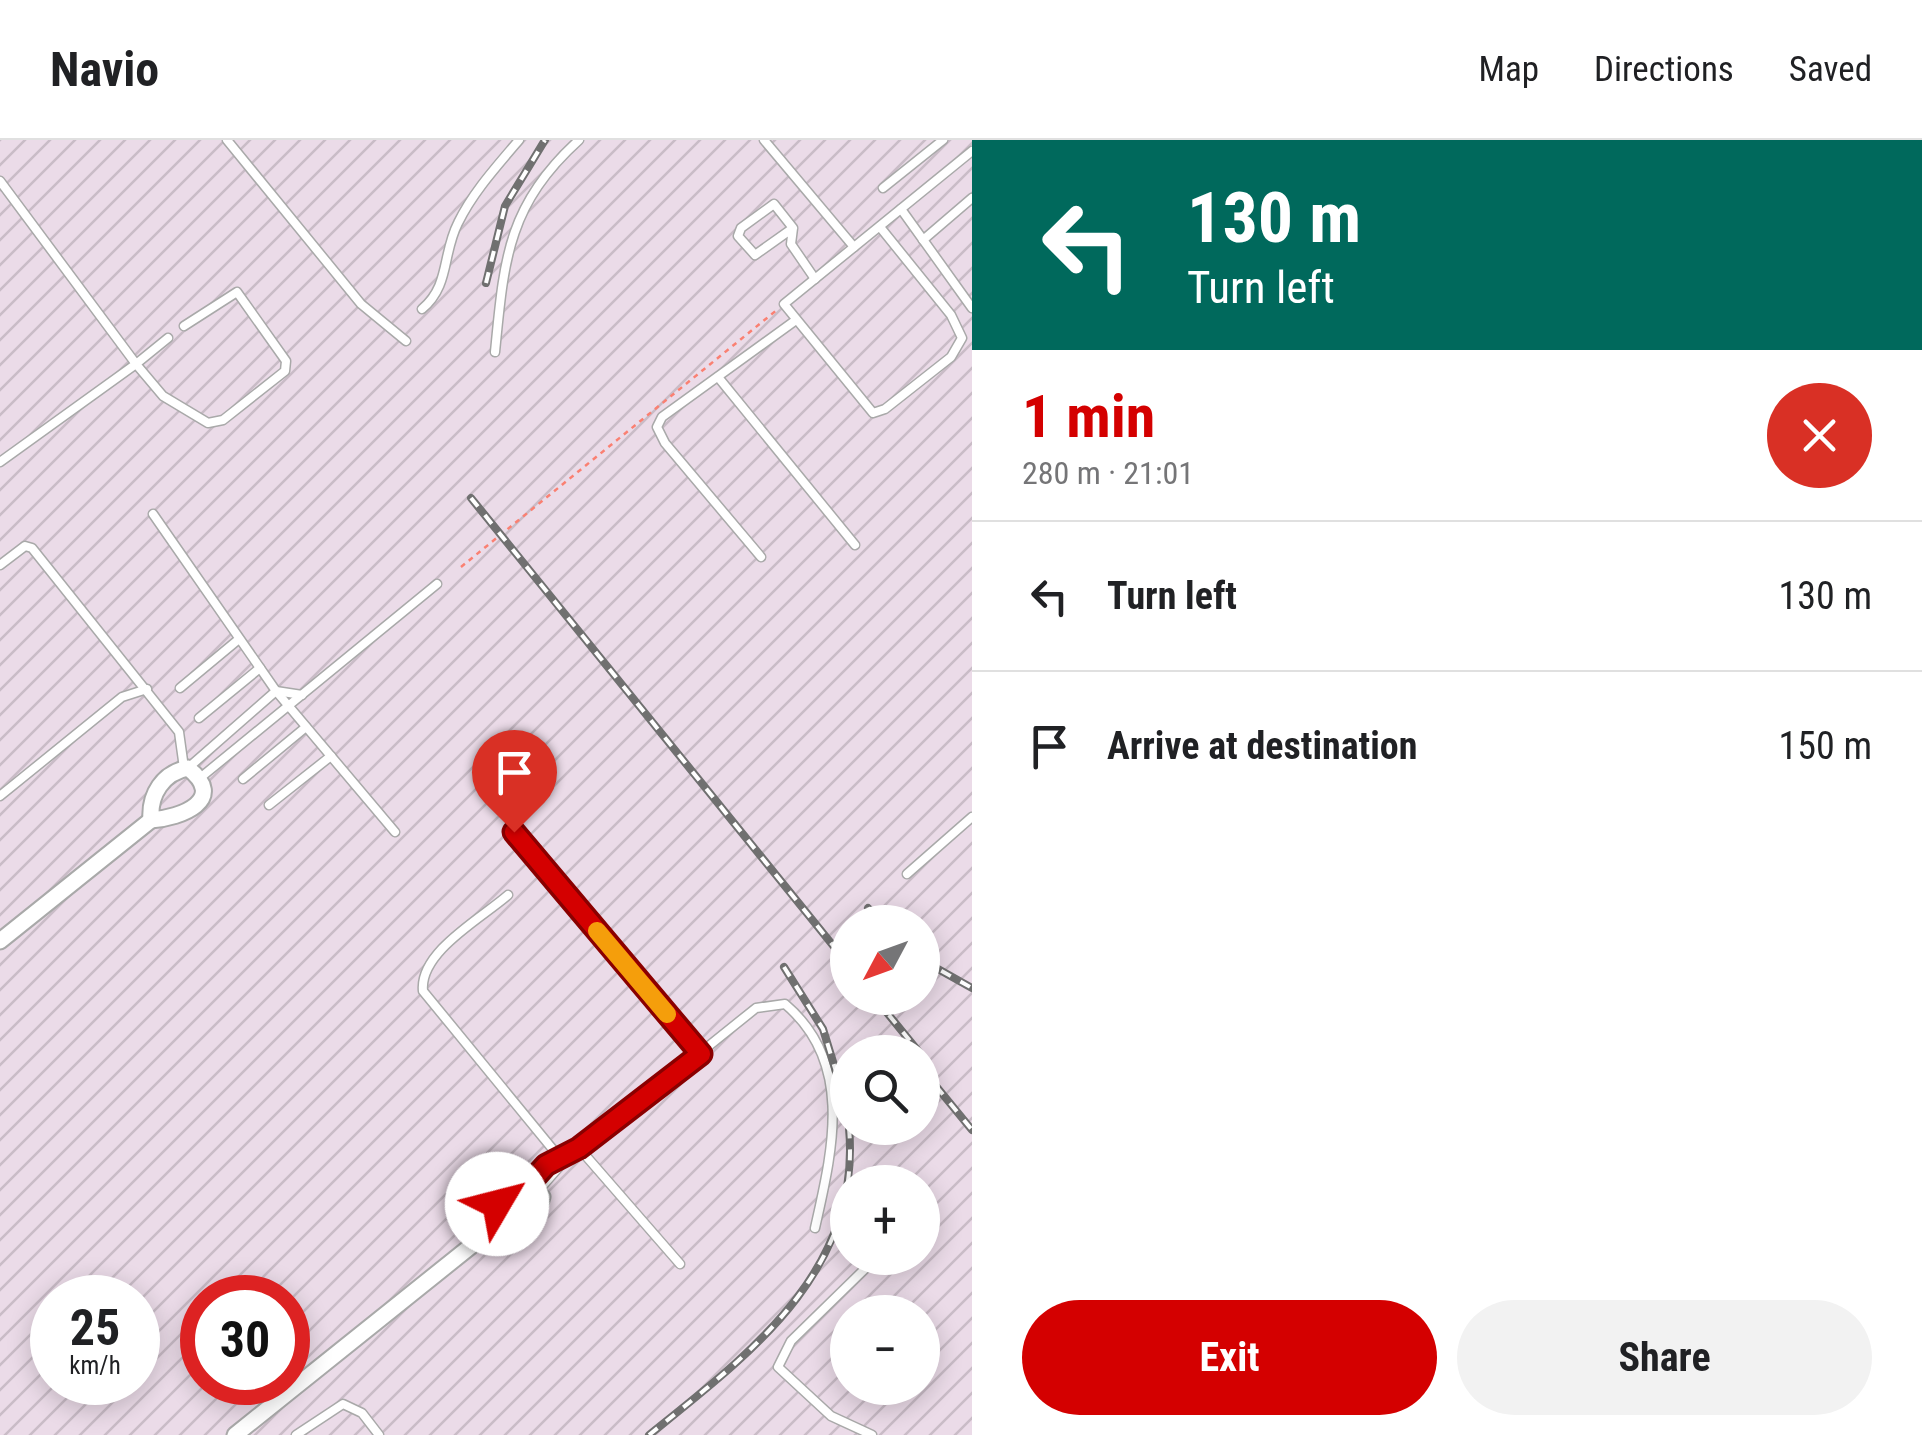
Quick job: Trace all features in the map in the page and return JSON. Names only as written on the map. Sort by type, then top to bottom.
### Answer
[{"type":"street","points":[[0,940],[150,820],[175,818],[191,810],[202,796],[191,771],[159,786],[151,801],[150,820]]},
{"type":"street","points":[[235,1435],[486,1234],[503,1195],[533,1188],[542,1206],[535,1220],[514,1230],[486,1234]]},
{"type":"lane","points":[[227,140],[373,316],[406,342]]},
{"type":"lane","points":[[422,309],[444,282],[456,226],[519,140]]},
{"type":"lane","points":[[495,352],[506,262],[522,207],[553,163],[578,140]]},
{"type":"lane","points":[[764,140],[854,247]]},
{"type":"lane","points":[[883,188],[944,140]]},
{"type":"lane","points":[[880,226],[961,330],[959,347],[951,357],[885,409],[873,412],[784,304],[972,151]]},
{"type":"lane","points":[[0,181],[163,396],[215,424],[283,374],[286,361],[236,292],[184,326]]},
{"type":"lane","points":[[922,240],[972,198]]},
{"type":"lane","points":[[793,228],[755,255],[738,236],[771,204],[793,228],[791,244],[814,280]]},
{"type":"lane","points":[[901,209],[972,308]]},
{"type":"lane","points":[[761,556],[664,443],[657,427],[662,418],[796,320]]},
{"type":"lane","points":[[0,462],[168,338]]},
{"type":"lane","points":[[718,377],[855,545]]},
{"type":"lane","points":[[154,514],[276,692],[396,832]]},
{"type":"lane","points":[[0,565],[25,546],[32,548],[181,736],[191,771]]},
{"type":"lane","points":[[191,771],[289,707],[438,584]]},
{"type":"lane","points":[[180,688],[238,639]]},
{"type":"lane","points":[[199,718],[260,668]]},
{"type":"lane","points":[[0,796],[122,697],[146,689]]},
{"type":"lane","points":[[191,771],[276,692],[302,695]]},
{"type":"lane","points":[[243,778],[306,727]]},
{"type":"lane","points":[[269,804],[331,756]]},
{"type":"lane","points":[[906,874],[972,818]]},
{"type":"lane","points":[[514,832],[701,1054]]},
{"type":"lane","points":[[508,896],[432,961],[422,980],[423,991],[564,1158]]},
{"type":"lane","points":[[533,1188],[539,1170],[579,1148],[766,1005],[786,1004],[804,1023],[827,1073],[835,1136],[814,1228]]},
{"type":"lane","points":[[579,1148],[680,1264]]},
{"type":"lane","points":[[859,1275],[791,1341],[778,1367],[831,1416],[872,1435]]},
{"type":"lane","points":[[296,1435],[343,1404],[362,1413],[379,1435]]},
{"type":"path","points":[[461,567],[784,304]]},
{"type":"shaded area","points":[[0,140],[972,140],[972,1435],[0,1435]]},
{"type":"railway","points":[[486,283],[505,206],[545,140]]},
{"type":"railway","points":[[471,498],[830,942]]},
{"type":"railway","points":[[784,967],[823,1029],[830,1052]]},
{"type":"railway","points":[[940,970],[972,988]]},
{"type":"railway","points":[[889,1015],[905,1035]]},
{"type":"railway","points":[[940,1091],[972,1130]]},
{"type":"railway","points":[[649,1435],[759,1341],[791,1306],[818,1267],[837,1225],[848,1179],[849,1145]]},
{"type":"slow traffic","points":[[597,931],[667,1014]]},
{"type":"route","points":[[497,1204],[509,1190],[528,1185],[539,1170],[599,1134],[701,1054],[514,832]]}]
